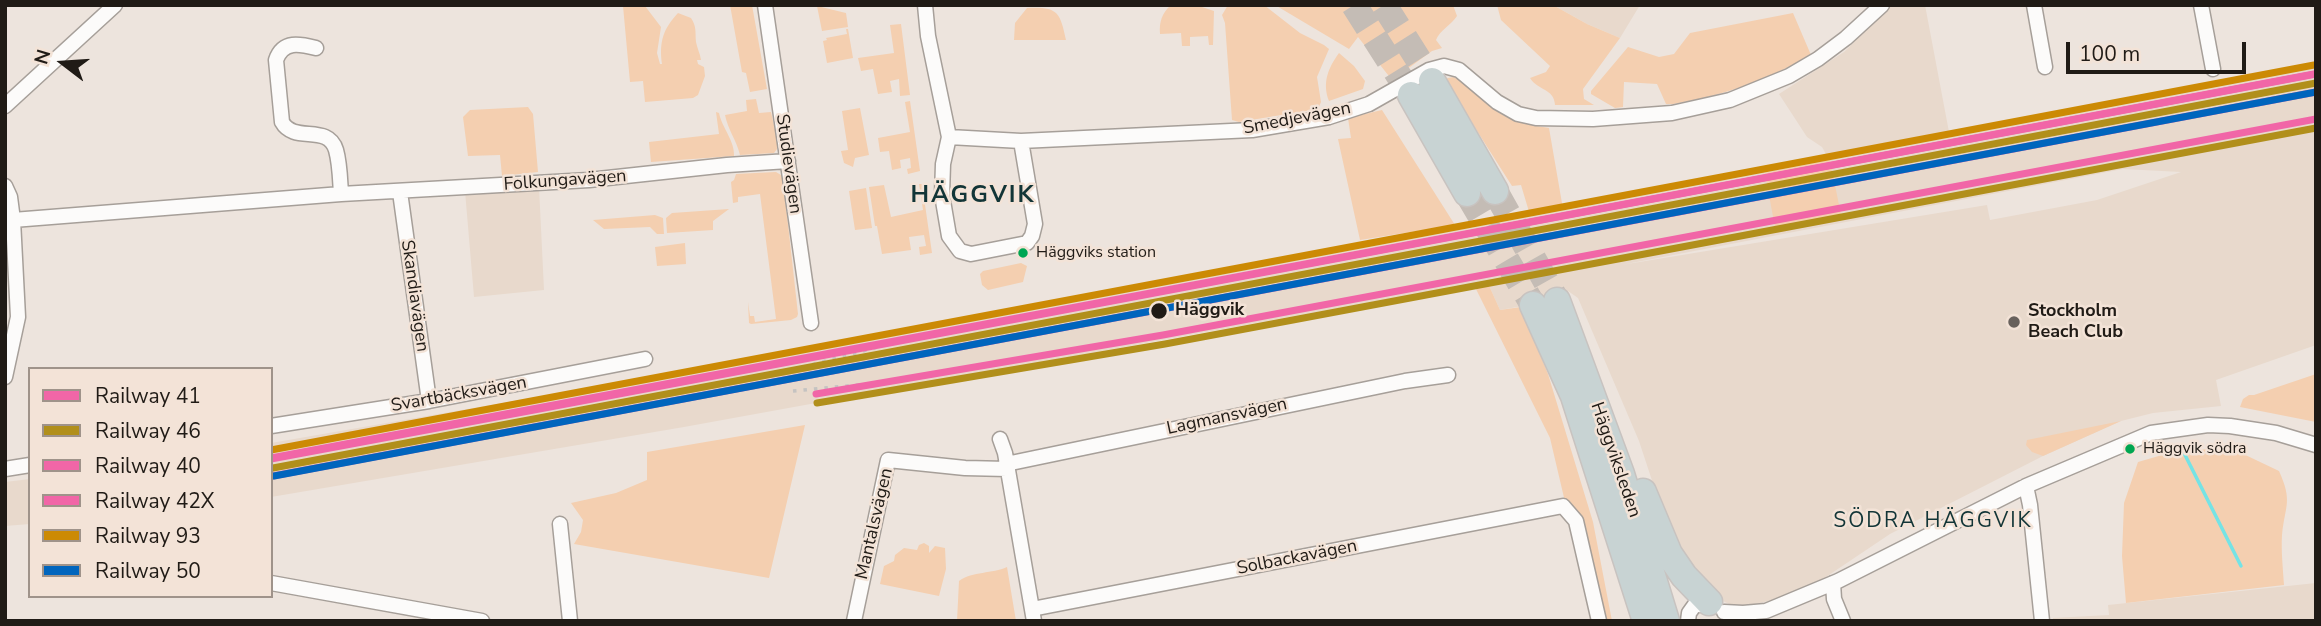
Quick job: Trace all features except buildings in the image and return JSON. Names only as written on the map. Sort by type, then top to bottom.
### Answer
[{"type":"highway","points":[[1467,193],[1421,88],[1495,191]]},
{"type":"highway","points":[[1552,307],[1610,405],[1669,554],[1684,576],[1720,612]]},
{"type":"highway","name":"Häggviksleden","points":[[1552,307],[1574,397],[1646,621]]},
{"type":"highway","name":"Häggviksleden","points":[[1552,307],[1621,474],[1665,621]]},
{"type":"highway","points":[[1595,459],[1610,540],[1630,621]]},
{"type":"street","points":[[5,106],[115,5]]},
{"type":"street","name":"Studievägen","points":[[765,5],[811,323]]},
{"type":"street","points":[[925,5],[930,50],[949,137],[942,185],[949,236],[960,251],[971,254],[1027,243],[1032,236],[1035,224],[1021,141]]},
{"type":"street","name":"Smedjevägen","points":[[949,137],[1021,141],[1252,130],[1329,117],[1369,104],[1429,70],[1444,66],[1460,70],[1497,102],[1518,114],[1536,118],[1593,119],[1672,113],[1730,100],[1789,76],[1846,38],[1882,5]]},
{"type":"street","points":[[2034,5],[2045,67]]},
{"type":"street","points":[[2201,5],[2213,69]]},
{"type":"street","points":[[316,48],[294,43],[278,55],[276,60],[282,122],[290,131],[321,135],[331,140],[336,150],[341,194]]},
{"type":"street","name":"Folkungavägen","points":[[13,220],[341,194],[589,180],[788,161]]},
{"type":"street","points":[[5,187],[10,197],[13,220],[18,317],[5,377]]},
{"type":"street","name":"Skandiavägen","points":[[400,192],[429,401]]},
{"type":"street","name":"Svartbäcksvägen","points":[[273,426],[429,401],[645,359]]},
{"type":"street","name":"Lagmansvägen","points":[[1007,466],[1405,381],[1448,375]]},
{"type":"street","points":[[1749,621],[1766,611],[1833,583],[2026,486],[2151,433],[2197,426],[2230,426],[2276,433],[2316,446]]},
{"type":"street","points":[[1000,439],[1033,615]]},
{"type":"street","name":"Mantalsvägen","points":[[854,621],[888,460],[965,468],[1007,466]]},
{"type":"street","points":[[5,469],[28,465]]},
{"type":"street","points":[[2026,486],[2031,505],[2042,621]]},
{"type":"street","name":"Solbackavägen","points":[[1033,615],[1563,506],[1576,521],[1599,621]]},
{"type":"street","points":[[560,524],[570,621]]},
{"type":"street","points":[[273,583],[482,621]]},
{"type":"street","points":[[1833,583],[1834,599],[1843,621]]},
{"type":"street","points":[[1688,621],[1694,606],[1720,612],[1766,611]]},
{"type":"shaded area","points":[[614,5],[645,6],[661,27],[657,53],[660,64],[663,36],[669,25],[678,13],[691,18],[701,60],[697,60],[698,64],[704,67],[705,76],[698,95],[693,98],[645,102],[643,81],[630,82],[623,6]]},
{"type":"shaded area","points":[[730,5],[752,5],[767,89],[750,92],[746,73],[742,72]]},
{"type":"shaded area","points":[[1171,5],[1196,5],[1214,11],[1213,45],[1209,45],[1208,36],[1190,37],[1190,46],[1182,46],[1181,33],[1160,34],[1162,18]]},
{"type":"shaded area","points":[[1228,5],[1264,5],[1300,33],[1329,49],[1317,77],[1321,102],[1318,109],[1239,122],[1232,120],[1225,23],[1222,15]]},
{"type":"shaded area","points":[[1275,5],[1453,5],[1457,16],[1436,40],[1442,48],[1432,51],[1392,80],[1358,37],[1349,49]]},
{"type":"shaded area","points":[[1497,5],[1553,5],[1620,38],[1583,89],[1584,99],[1594,105],[1555,105],[1552,95],[1530,78],[1546,72],[1550,66],[1501,20]]},
{"type":"shaded area","points":[[1553,5],[1640,5],[1620,38]]},
{"type":"shaded area","points":[[1892,5],[1925,5],[1949,132],[1827,156],[1822,147],[1807,137],[1779,94],[1844,52]]},
{"type":"shaded area","points":[[817,6],[846,13],[848,27],[822,31]]},
{"type":"shaded area","points":[[1027,8],[1045,8],[1056,13],[1062,23],[1066,40],[1014,40],[1015,23]]},
{"type":"shaded area","points":[[1793,13],[1811,55],[1761,79],[1727,92],[1673,104],[1666,104],[1657,84],[1624,82],[1623,107],[1615,108],[1591,94],[1628,47],[1659,57],[1674,54],[1690,33]]},
{"type":"shaded area","points":[[901,24],[910,95],[900,96],[899,79],[890,81],[892,92],[878,94],[873,69],[861,71],[858,58],[894,53],[890,25]]},
{"type":"shaded area","points":[[846,29],[853,58],[827,63],[823,41],[847,34]]},
{"type":"shaded area","points":[[1339,53],[1354,66],[1365,81],[1363,89],[1329,101],[1327,76]]},
{"type":"shaded area","points":[[2316,63],[2316,345],[2216,380],[2221,406],[2153,413],[2121,421],[2043,456],[1890,534],[1820,581],[1783,597],[1745,607],[1731,605],[1715,597],[1671,538],[1639,441],[1578,298],[1568,291],[1569,298],[1500,310],[1487,281],[684,427],[273,497],[273,443],[675,373],[1530,215]],"holes":[[[2123,169],[2181,172],[2097,200],[1990,220],[1987,205],[1621,265]]]},
{"type":"shaded area","points":[[1453,77],[1505,116],[1549,128],[1563,209],[1530,215],[1521,185],[1512,186],[1444,79]]},
{"type":"shaded area","points":[[756,99],[759,113],[771,112],[777,149],[774,153],[740,155],[725,115],[747,111],[746,100]]},
{"type":"shaded area","points":[[910,101],[920,171],[908,174],[907,169],[911,168],[910,158],[900,160],[901,168],[892,170],[889,151],[880,152],[878,138],[910,132],[905,102]]},
{"type":"shaded area","points":[[528,107],[533,114],[538,172],[502,176],[500,155],[468,156],[463,117],[470,110]]},
{"type":"shaded area","points":[[860,108],[869,155],[855,158],[853,167],[844,163],[841,151],[848,150],[842,111]]},
{"type":"shaded area","points":[[1382,110],[1455,225],[1360,240],[1338,139],[1351,138],[1348,118]]},
{"type":"shaded area","points":[[716,112],[719,113],[734,156],[651,162],[649,142],[719,134]]},
{"type":"shaded area","points":[[1830,160],[1842,220],[1776,233],[1765,173]]},
{"type":"shaded area","points":[[776,172],[783,180],[798,314],[791,320],[751,324],[748,302],[750,316],[754,316],[755,322],[776,319],[760,194],[738,197],[738,202],[733,203],[731,182],[736,174]]},
{"type":"shaded area","points":[[919,184],[922,184],[932,253],[920,255],[919,247],[926,246],[924,235],[909,237],[911,250],[882,254],[869,187],[884,185],[891,217],[923,210]]},
{"type":"shaded area","points":[[539,187],[544,290],[474,297],[465,191]]},
{"type":"shaded area","points":[[866,188],[872,228],[855,230],[849,191]]},
{"type":"shaded area","points":[[729,209],[713,221],[713,230],[667,233],[666,218],[672,213]]},
{"type":"shaded area","points":[[655,215],[663,218],[664,234],[657,234],[650,227],[604,229],[593,220]]},
{"type":"shaded area","points":[[685,243],[686,264],[657,266],[655,247]]},
{"type":"shaded area","points":[[1021,263],[1027,266],[1023,282],[988,290],[982,285],[980,274],[983,271]]},
{"type":"shaded area","points":[[1487,281],[1500,310],[1521,307],[1548,374],[1593,522],[1612,621],[1593,621],[1550,438],[1473,283]]},
{"type":"shaded area","points":[[2316,374],[2316,422],[2240,407],[2243,399],[2249,395]]},
{"type":"shaded area","points":[[2121,421],[2043,456],[2032,452],[2026,445],[2027,440]]},
{"type":"shaded area","points":[[805,425],[769,578],[574,544],[581,532],[583,520],[571,503],[616,493],[647,480],[647,452]]},
{"type":"shaded area","points":[[2208,449],[2237,451],[2279,471],[2287,497],[2282,541],[2284,585],[2126,603],[2122,556],[2124,503],[2138,462],[2169,453]]},
{"type":"shaded area","points":[[28,479],[28,524],[5,526],[5,482]]},
{"type":"shaded area","points":[[924,543],[929,546],[929,553],[935,546],[945,548],[946,569],[939,596],[880,584],[884,566],[894,561],[895,555],[904,548],[917,550],[919,545]]},
{"type":"shaded area","points":[[1007,567],[1016,621],[957,621],[959,581]]},
{"type":"shaded area","points":[[2316,583],[2316,621],[2053,621],[2053,618],[2109,615],[2108,605]]},
{"type":"waterway","points":[[2183,451],[2241,566]]},
{"type":"tunnel","points":[[1354,5],[1411,95]]},
{"type":"tunnel","points":[[1384,5],[1432,81]]},
{"type":"tunnel","points":[[1495,191],[1557,301]]},
{"type":"tunnel","points":[[1467,193],[1533,305]]},
{"type":"railway","points":[[792,370],[878,347]]},
{"type":"railway","points":[[793,391],[879,383]]},
{"type":"rail line","name":"93","points":[[273,450],[2314,65]]},
{"type":"rail line","name":"42X","points":[[273,458],[2314,74]]},
{"type":"rail line","name":"41","points":[[273,459],[2316,74]]},
{"type":"rail line","name":"46","points":[[273,468],[2316,83]]},
{"type":"rail line","name":"40","points":[[273,476],[2316,92]]},
{"type":"rail line","name":"50","points":[[274,476],[2316,92]]},
{"type":"rail line","name":"41","points":[[816,394],[1163,335],[2316,119]]},
{"type":"rail line","name":"46","points":[[817,403],[1165,344],[2316,128]]},
{"type":"place","name":"Häggviks station","points":[[1023,253]]},
{"type":"place","name":"Häggvik","points":[[1159,311]]},
{"type":"place","name":"Stockholm Beach Club","points":[[2014,322]]},
{"type":"place","name":"Häggvik södra","points":[[2130,449]]},
{"type":"district","name":"HÄGGVIK","points":[[973,196]]},
{"type":"district","name":"SÖDRA HÄGGVIK","points":[[1933,522]]}]
